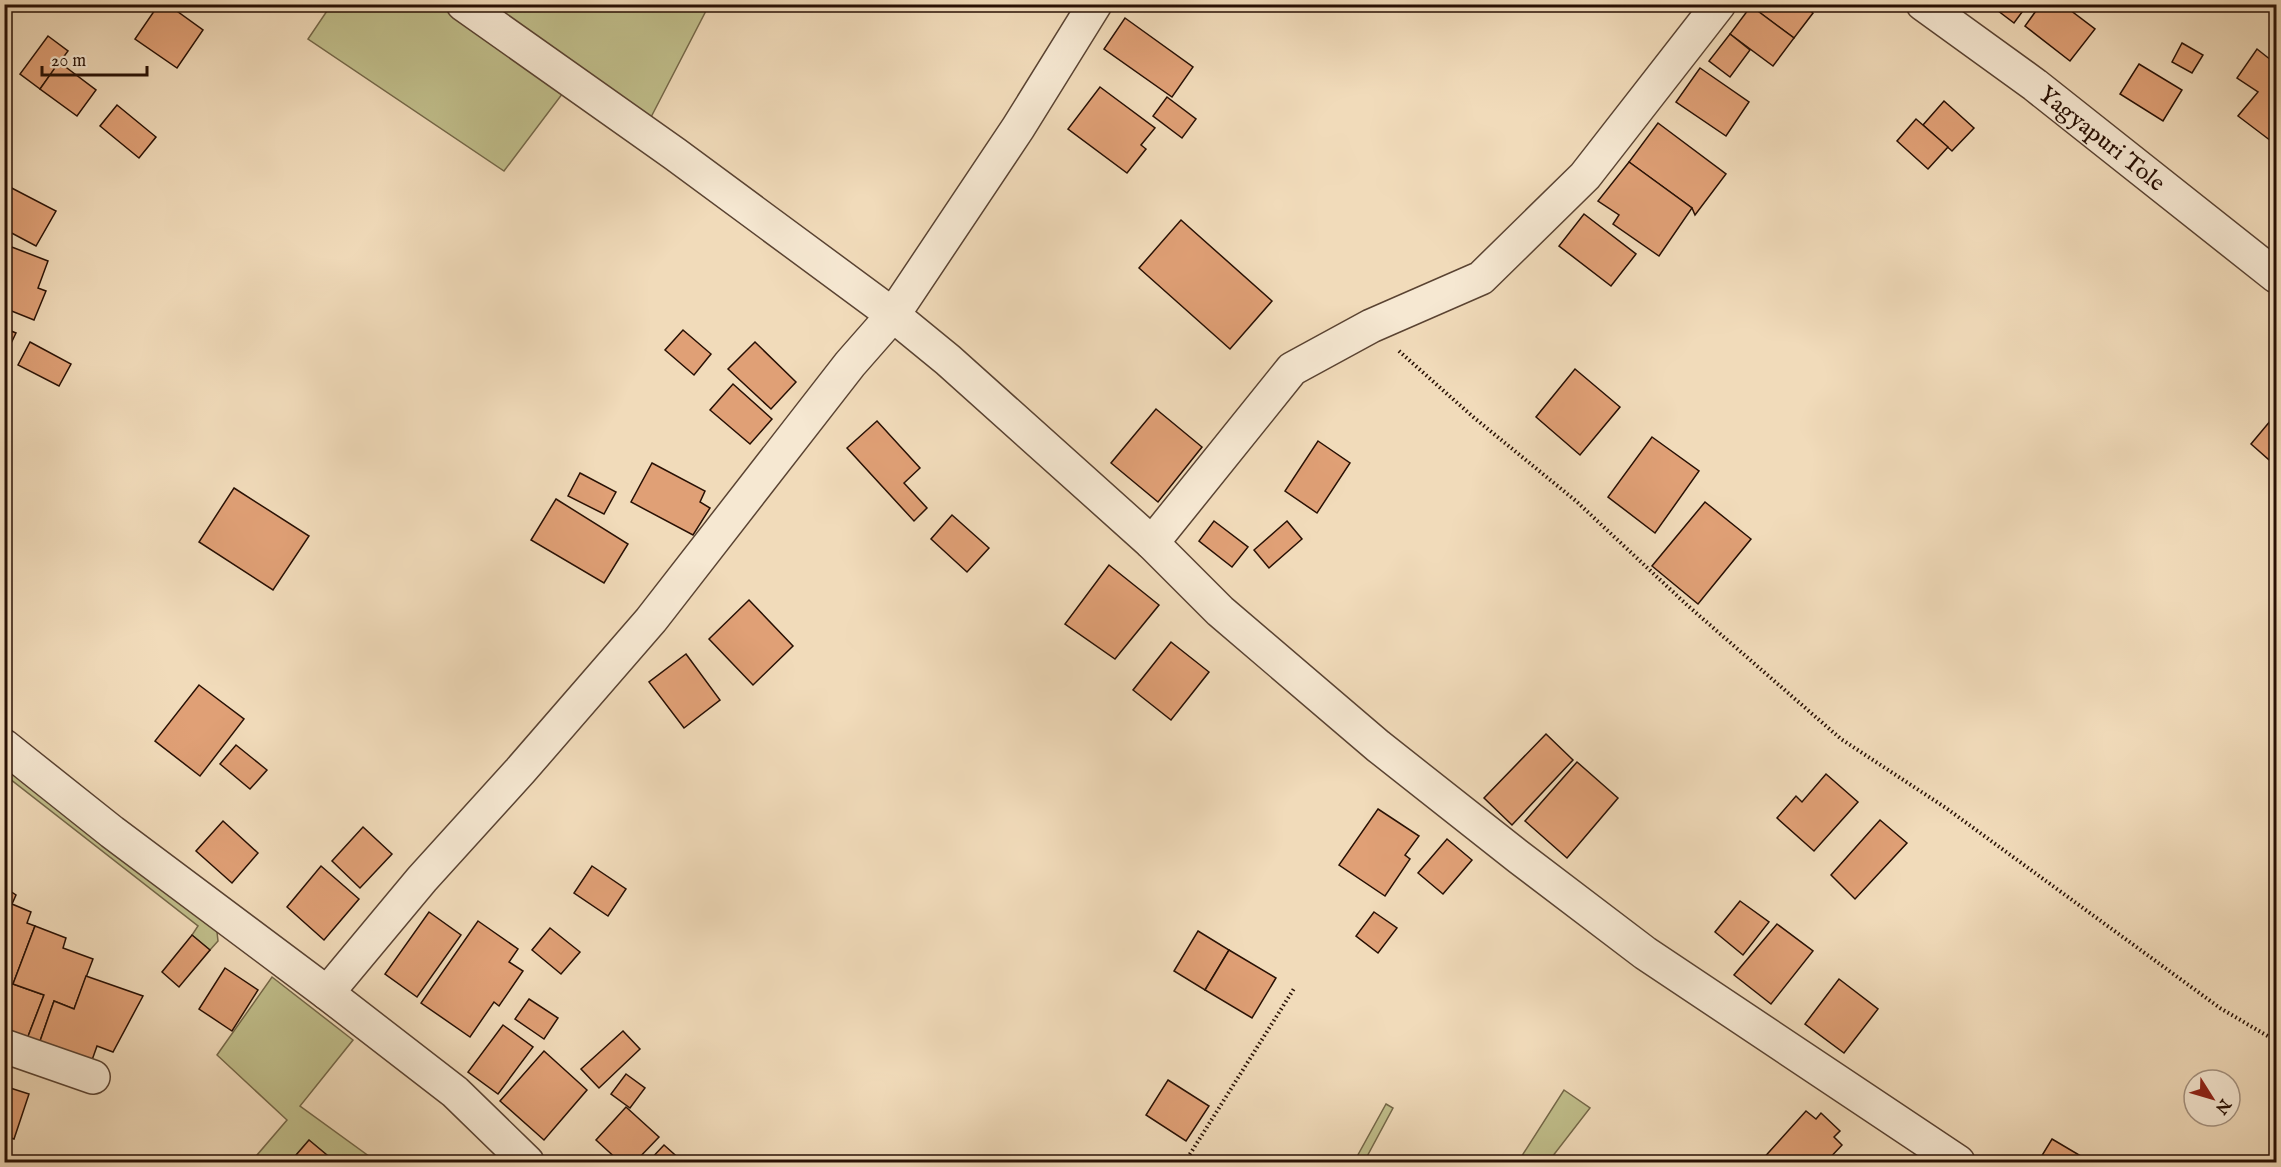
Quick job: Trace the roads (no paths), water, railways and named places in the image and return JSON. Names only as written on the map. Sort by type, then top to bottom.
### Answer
[{"type":"street","points":[[463,4],[675,154],[893,315],[948,360],[1152,543],[1220,611],[1378,746],[1520,858],[1645,953],[1958,1162]]},
{"type":"street","points":[[327,993],[422,879],[520,771],[651,620],[843,373],[893,315],[1018,128],[1095,4]]},
{"type":"street","points":[[1152,543],[1292,369],[1371,326],[1481,278],[1585,176],[1719,4]]},
{"type":"street","name":"Yagyapuri Tole","points":[[1923,4],[2035,85],[2277,276]]},
{"type":"street","points":[[4,746],[112,832],[455,1092],[527,1162]]},
{"type":"street","points":[[4,1046],[93,1077]]}]
